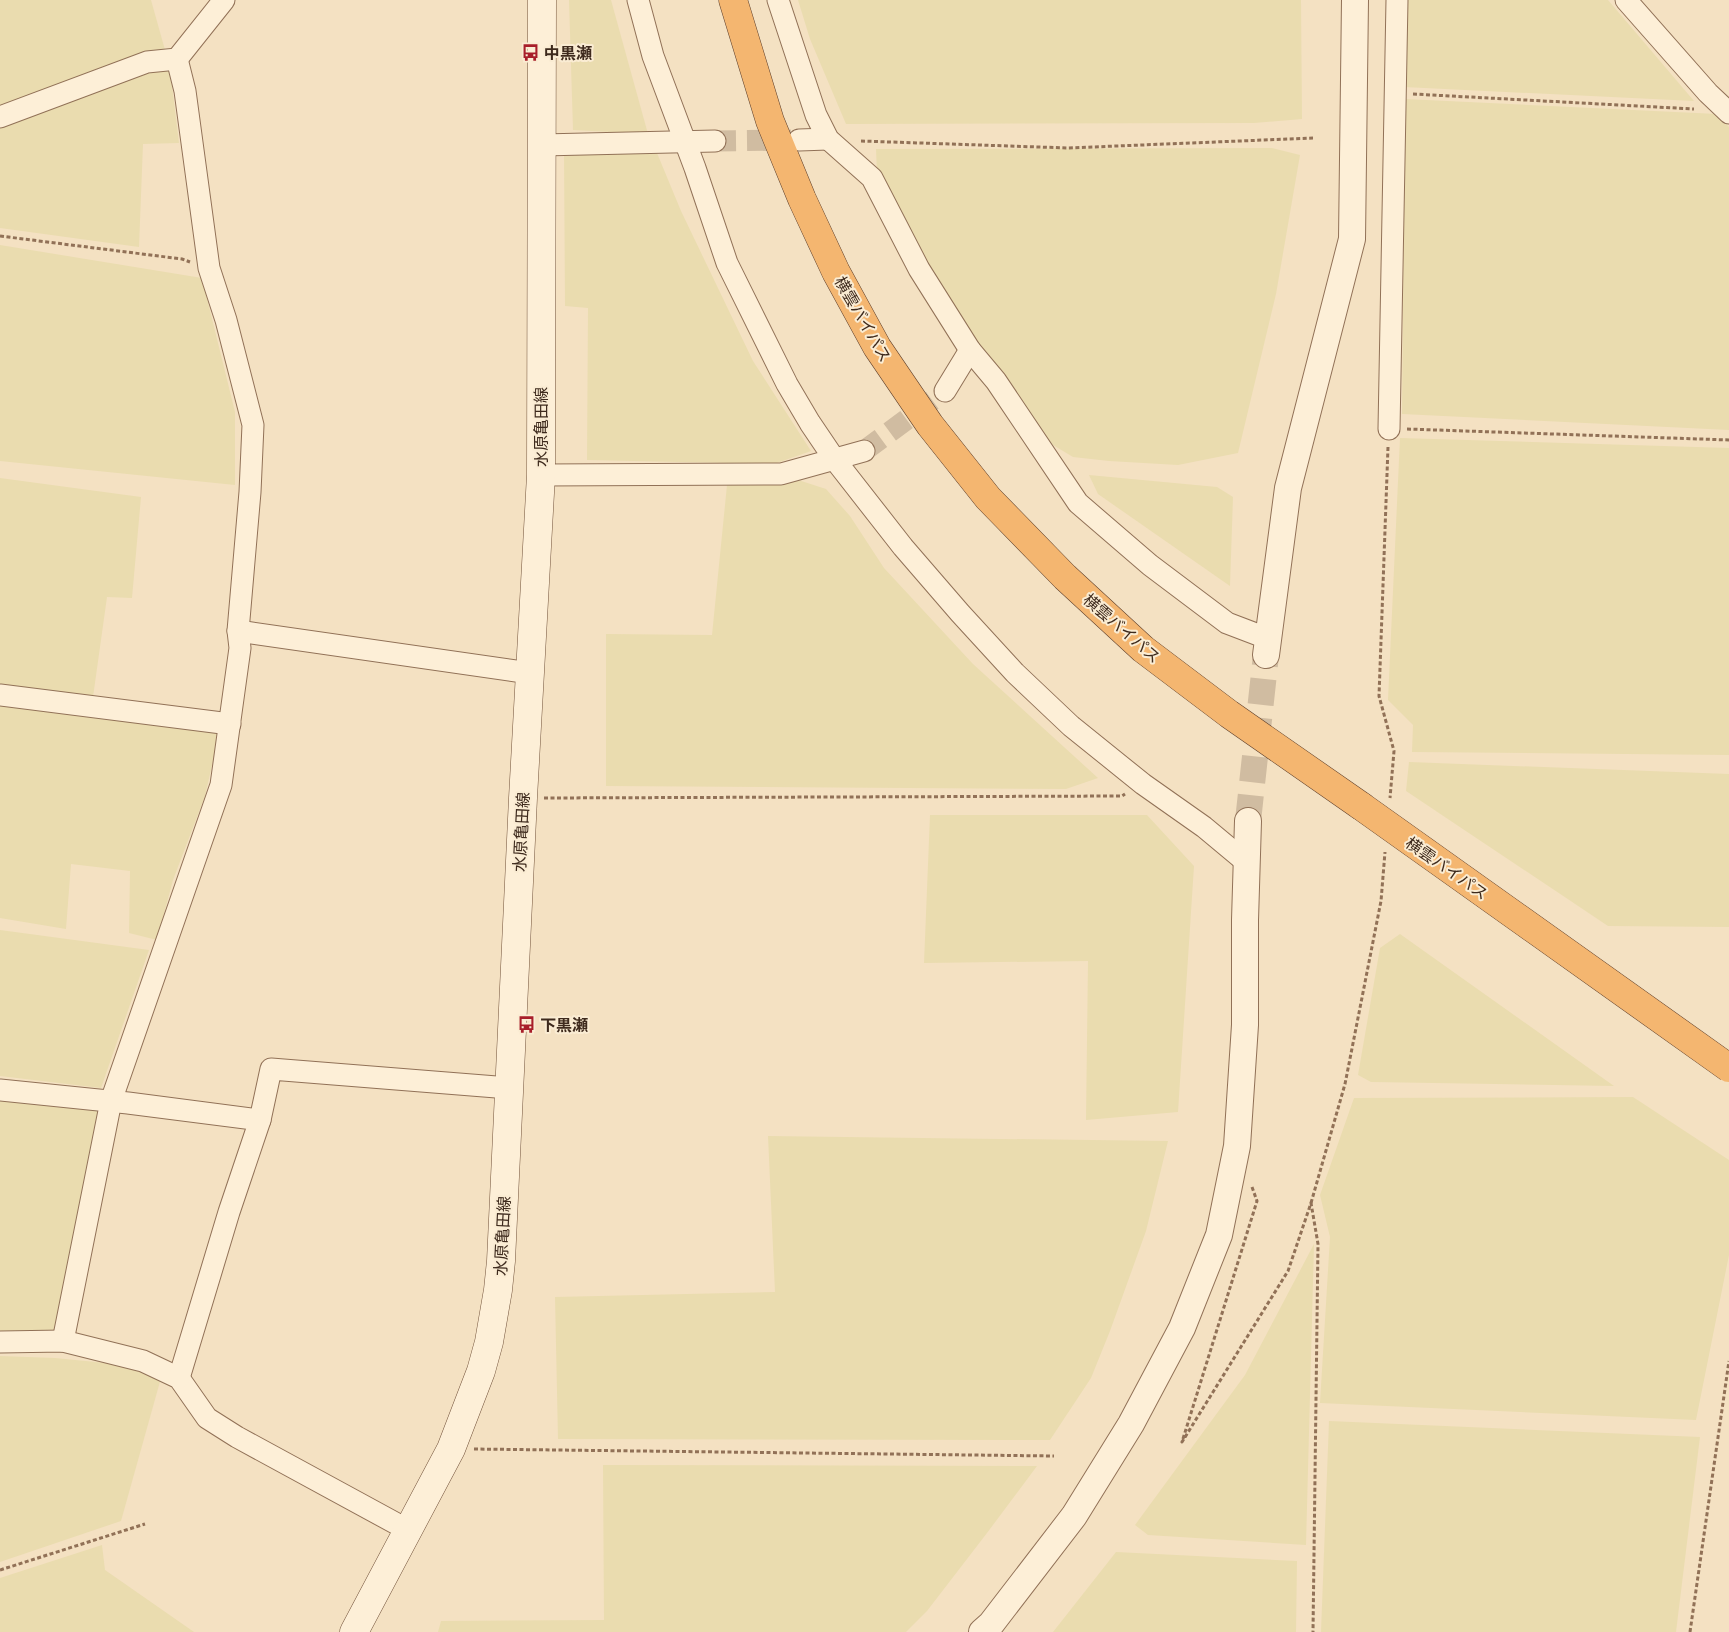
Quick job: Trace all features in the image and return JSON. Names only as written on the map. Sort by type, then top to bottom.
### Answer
[{"type":"highway","name":"横雲バイパス","points":[[733,0],[770,121],[802,199],[836,272],[877,347],[930,425],[988,498],[1065,577],[1143,649],[1229,714],[1729,1068]]},
{"type":"main road","name":"水原亀田線","points":[[354,1632],[451,1449],[481,1371],[495,1314],[502,1261],[523,798],[541,476],[542,0]]},
{"type":"street","points":[[0,117],[147,62],[177,59],[224,0]]},
{"type":"street","points":[[638,0],[653,56],[695,168],[727,263],[787,384],[835,460],[903,546],[960,613],[1015,673],[1071,726],[1143,784],[1204,827],[1246,862]]},
{"type":"street","points":[[778,0],[816,115],[828,140],[872,178],[919,269],[970,350],[996,381],[1078,503],[1150,565],[1228,623],[1267,647],[1288,488],[1352,239],[1355,0]]},
{"type":"street","points":[[1389,429],[1396,0]]},
{"type":"street","points":[[1626,0],[1708,93],[1726,109]]},
{"type":"street","points":[[63,1342],[111,1101],[221,785],[240,648],[238,631],[250,492],[253,425],[226,320],[209,268],[185,91],[177,59]]},
{"type":"street","points":[[799,140],[828,140]]},
{"type":"street","points":[[542,145],[715,141]]},
{"type":"street","points":[[945,391],[970,350]]},
{"type":"street","points":[[541,476],[781,474],[864,451]]},
{"type":"street","points":[[238,631],[530,673]]},
{"type":"street","points":[[0,695],[230,724]]},
{"type":"street","points":[[982,1632],[991,1624],[1074,1516],[1131,1424],[1182,1328],[1219,1235],[1237,1146],[1245,1025],[1248,821]]},
{"type":"street","points":[[179,1378],[229,1212],[260,1120],[271,1068],[509,1088]]},
{"type":"street","points":[[0,1090],[111,1101],[260,1120]]},
{"type":"street","points":[[0,1342],[63,1342],[143,1360],[179,1378],[207,1418],[237,1437],[408,1530]]},
{"type":"path","points":[[1395,94],[1726,109]]},
{"type":"path","points":[[828,140],[1068,148],[1313,138]]},
{"type":"path","points":[[0,236],[182,259],[209,268]]},
{"type":"path","points":[[1389,807],[1394,751],[1379,696],[1389,429],[1729,440]]},
{"type":"path","points":[[523,798],[1122,796],[1143,784]]},
{"type":"path","points":[[1250,1182],[1257,1201],[1182,1442],[1288,1271],[1311,1203],[1345,1084],[1381,901],[1386,845]]},
{"type":"path","points":[[1311,1203],[1318,1244],[1312,1632]]},
{"type":"path","points":[[1690,1632],[1729,1361]]},
{"type":"path","points":[[451,1449],[1054,1456]]},
{"type":"path","points":[[0,1570],[144,1524]]},
{"type":"shaded area","points":[[0,0],[151,0],[165,50],[0,106]]},
{"type":"shaded area","points":[[569,0],[611,0],[648,134],[573,130]]},
{"type":"shaded area","points":[[798,0],[1301,0],[1302,119],[1254,123],[846,124],[810,39]]},
{"type":"shaded area","points":[[1405,0],[1608,0],[1694,101],[1404,87]]},
{"type":"shaded area","points":[[170,69],[179,143],[143,144],[139,247],[0,228],[0,123],[147,70]]},
{"type":"shaded area","points":[[1405,99],[1717,114],[1729,127],[1729,430],[1402,414]]},
{"type":"shaded area","points":[[1272,148],[1300,155],[1276,294],[1238,453],[1178,465],[1073,457],[1053,445],[979,349],[927,267],[877,173],[876,149]]},
{"type":"shaded area","points":[[564,153],[657,153],[681,211],[753,361],[811,451],[774,464],[587,460],[588,308],[565,306]]},
{"type":"shaded area","points":[[0,245],[202,278],[235,412],[235,485],[0,461]]},
{"type":"shaded area","points":[[1400,438],[1729,448],[1729,755],[1412,752],[1413,725],[1388,700]]},
{"type":"shaded area","points":[[1089,475],[1217,487],[1233,497],[1230,586],[1098,494]]},
{"type":"shaded area","points":[[0,478],[141,497],[132,598],[107,597],[93,697],[0,686]]},
{"type":"shaded area","points":[[792,478],[826,489],[850,516],[884,568],[973,664],[1098,778],[1066,789],[606,786],[606,634],[712,635],[727,485]]},
{"type":"shaded area","points":[[0,702],[220,730],[205,796],[173,880],[157,940],[129,933],[130,871],[71,864],[66,929],[0,918]]},
{"type":"shaded area","points":[[1409,762],[1729,774],[1729,927],[1608,926],[1406,791]]},
{"type":"shaded area","points":[[930,815],[1147,815],[1194,866],[1178,1112],[1086,1120],[1088,961],[924,963]]},
{"type":"shaded area","points":[[0,930],[149,950],[101,1088],[0,1076]]},
{"type":"shaded area","points":[[1400,934],[1614,1086],[1371,1082],[1358,1075],[1380,948]]},
{"type":"shaded area","points":[[1633,1097],[1729,1160],[1729,1255],[1696,1420],[1320,1403],[1330,1237],[1320,1195],[1354,1098]]},
{"type":"shaded area","points":[[0,1099],[102,1111],[56,1335],[0,1335]]},
{"type":"shaded area","points":[[768,1136],[1168,1141],[1146,1231],[1110,1331],[1091,1378],[1050,1440],[558,1439],[555,1297],[775,1292]]},
{"type":"shaded area","points":[[1314,1244],[1306,1545],[1148,1535],[1135,1525],[1245,1375]]},
{"type":"shaded area","points":[[0,1356],[55,1358],[116,1364],[161,1378],[121,1521],[0,1562]]},
{"type":"shaded area","points":[[1329,1421],[1700,1437],[1676,1632],[1321,1632]]},
{"type":"shaded area","points":[[603,1465],[1037,1466],[927,1611],[906,1632],[438,1632],[441,1621],[604,1620]]},
{"type":"shaded area","points":[[102,1545],[105,1570],[194,1632],[0,1632],[0,1578]]},
{"type":"shaded area","points":[[1116,1552],[1297,1561],[1296,1632],[1053,1632]]},
{"type":"tunnel","points":[[715,141],[791,140]]},
{"type":"tunnel","points":[[864,451],[945,391]]},
{"type":"tunnel","points":[[1248,821],[1266,655]]},
{"type":"place","name":"中黒瀬","points":[[530,53]]},
{"type":"place","name":"下黒瀬","points":[[526,1025]]}]
